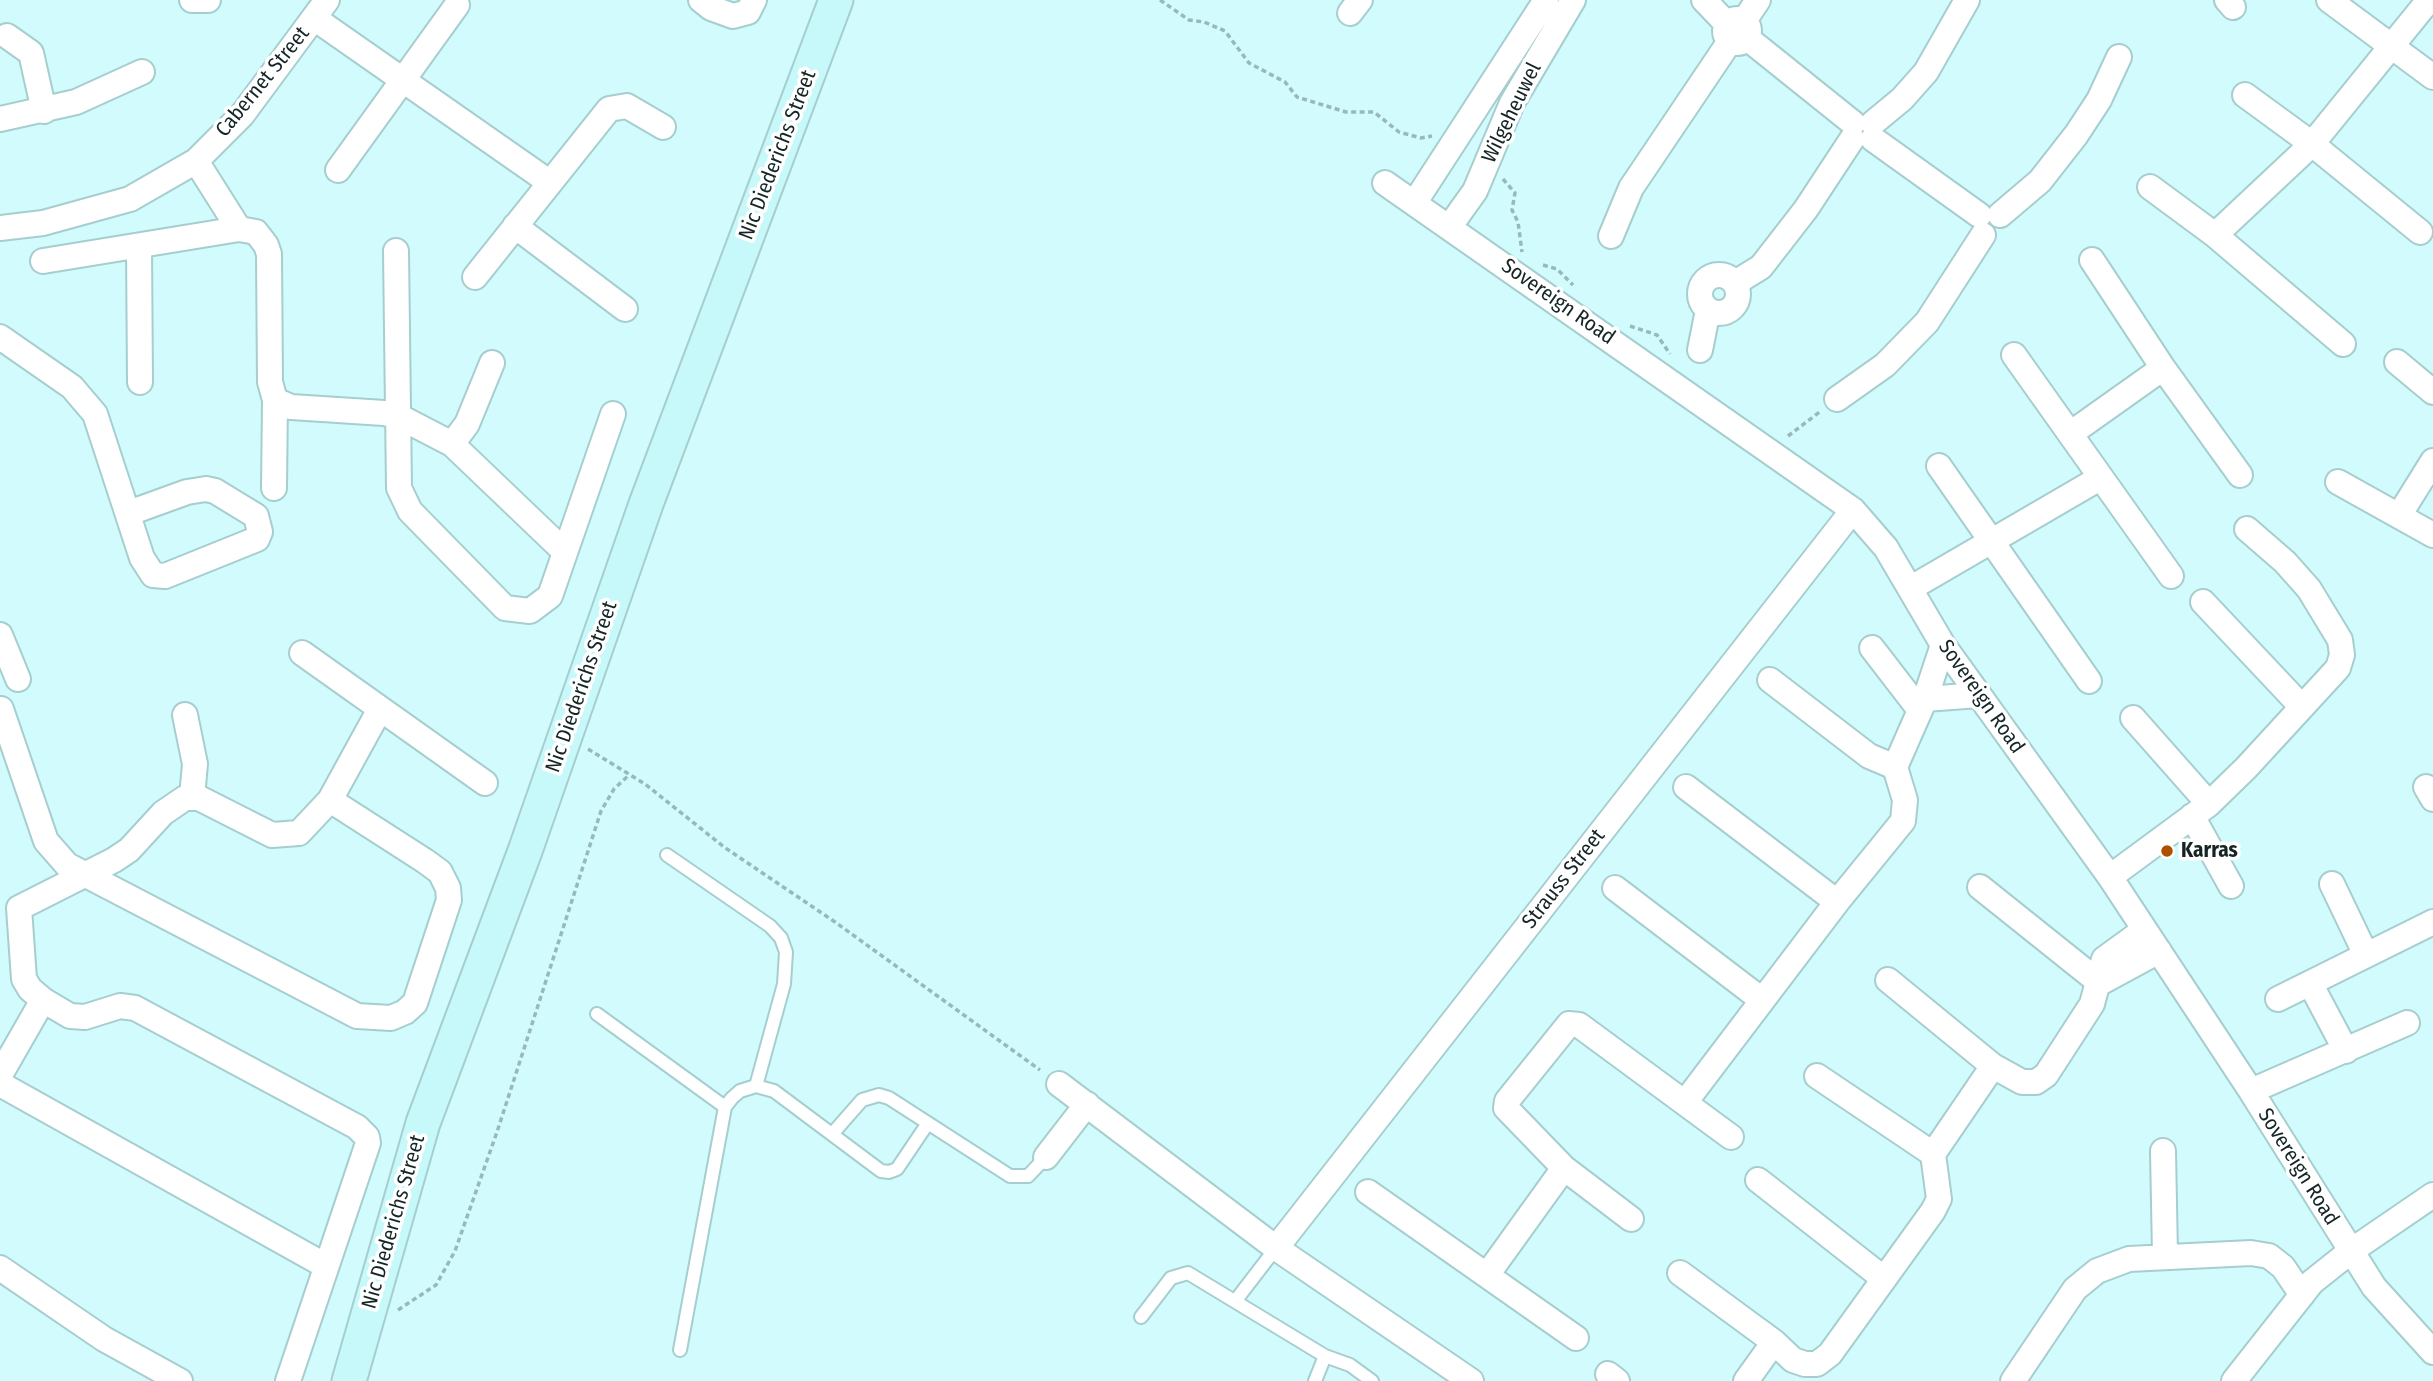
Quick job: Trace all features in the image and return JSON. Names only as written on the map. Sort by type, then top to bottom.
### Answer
[{"type":"street","points":[[192,0],[208,0]]},
{"type":"street","points":[[701,0],[711,8],[733,16],[748,12],[754,0]]},
{"type":"street","name":"Nic Diederichs Street","points":[[349,1381],[422,1123],[646,504],[836,0]]},
{"type":"street","name":"Wilgeheuwel","points":[[1415,202],[1546,0]]},
{"type":"street","name":"Wilgeheuwel","points":[[1450,226],[1475,191],[1512,103],[1573,0]]},
{"type":"street","points":[[1704,0],[1737,31],[1863,131],[1987,222]]},
{"type":"street","points":[[1611,236],[1631,188],[1758,0]]},
{"type":"street","points":[[1699,350],[1708,310],[1700,297],[1703,283],[1716,275],[1730,278],[1735,283],[1760,267],[1863,131],[1902,99],[1926,72],[1967,0]]},
{"type":"street","points":[[2329,0],[2433,78]]},
{"type":"street","points":[[2215,235],[2312,144],[2429,0]]},
{"type":"street","points":[[338,170],[457,5]]},
{"type":"street","points":[[321,9],[405,80],[549,182]]},
{"type":"street","name":"Cabernet Street","points":[[0,228],[43,223],[131,200],[196,161],[242,115],[321,9]]},
{"type":"street","points":[[7,36],[31,53],[44,111]]},
{"type":"street","points":[[1837,399],[1885,365],[1927,322],[1987,222],[2040,181],[2076,135],[2099,100],[2119,57]]},
{"type":"street","points":[[0,119],[44,111],[96,94],[142,72]]},
{"type":"street","points":[[2245,95],[2312,144],[2420,232]]},
{"type":"street","points":[[475,277],[608,109],[627,106],[663,127]]},
{"type":"street","points":[[196,161],[239,229]]},
{"type":"street","name":"Sovereign Road","points":[[1385,183],[1853,510],[1885,548],[1943,645],[2110,877],[2251,1091],[2374,1287],[2433,1352]]},
{"type":"street","points":[[2150,187],[2215,235],[2343,344]]},
{"type":"street","points":[[515,226],[625,309]]},
{"type":"street","points":[[43,261],[239,229],[256,232],[262,237],[269,254],[270,382],[275,400],[274,488]]},
{"type":"street","points":[[139,246],[141,382]]},
{"type":"street","points":[[396,251],[399,488],[410,511],[505,608],[530,611],[542,605],[550,596],[613,414]]},
{"type":"street","points":[[2092,260],[2163,368],[2240,475]]},
{"type":"street","points":[[0,337],[72,387],[95,414],[142,558],[153,575],[165,576],[246,544],[257,539],[260,532],[256,516],[215,491],[206,489],[187,492],[129,513]]},
{"type":"street","points":[[2014,355],[2171,576]]},
{"type":"street","points":[[2397,362],[2433,391]]},
{"type":"street","points":[[452,443],[467,424],[492,363]]},
{"type":"street","points":[[2070,434],[2163,368]]},
{"type":"street","points":[[275,400],[291,407],[372,411],[398,416],[452,443],[565,552]]},
{"type":"street","points":[[2400,514],[2433,461]]},
{"type":"street","points":[[1938,466],[2089,681]]},
{"type":"street","points":[[1911,588],[2100,478]]},
{"type":"street","points":[[2337,482],[2400,514],[2433,535]]},
{"type":"street","name":"Strauss Street","points":[[1276,1248],[1853,510]]},
{"type":"street","points":[[2110,877],[2201,810],[2246,768],[2338,668],[2342,655],[2340,640],[2309,589],[2285,562],[2247,529]]},
{"type":"street","points":[[2203,602],[2301,706]]},
{"type":"street","points":[[0,637],[18,679]]},
{"type":"street","points":[[1686,1101],[1837,902],[1903,821],[1905,800],[1895,767],[1943,645]]},
{"type":"street","points":[[1872,648],[1922,704]]},
{"type":"street","points":[[302,653],[485,783]]},
{"type":"street","points":[[1770,680],[1869,756],[1895,767]]},
{"type":"street","points":[[1922,704],[1979,695]]},
{"type":"street","points":[[1,709],[46,841],[55,855],[84,876],[357,1016],[391,1018],[405,1013],[415,1003],[450,900],[448,888],[440,872],[425,860],[330,800]]},
{"type":"street","points":[[192,797],[258,831],[286,836],[299,833],[330,800],[380,709]]},
{"type":"street","points":[[186,715],[195,764],[192,797]]},
{"type":"street","points":[[2133,718],[2201,810],[2231,886]]},
{"type":"street","points":[[1686,787],[1837,902]]},
{"type":"street","points":[[192,797],[163,813],[129,850],[84,876],[10,904],[24,979],[30,989],[43,1000],[70,1016],[85,1017],[120,1006],[135,1008],[364,1132],[368,1143],[288,1381]]},
{"type":"street","points":[[2332,884],[2366,955]]},
{"type":"street","points":[[1980,887],[2100,983]]},
{"type":"street","points":[[1615,888],[1762,1000]]},
{"type":"street","points":[[2278,999],[2433,922]]},
{"type":"street","points":[[1888,980],[1993,1066],[2022,1082],[2036,1082],[2046,1075],[2092,1004],[2106,957],[2144,930]]},
{"type":"street","points":[[2100,983],[2159,951]]},
{"type":"street","points":[[2310,983],[2346,1051]]},
{"type":"street","points":[[0,1075],[43,1000]]},
{"type":"street","points":[[2251,1091],[2407,1023]]},
{"type":"street","points":[[1631,1219],[1564,1168],[1506,1108],[1507,1101],[1569,1024],[1579,1025],[1686,1101],[1731,1137]]},
{"type":"street","points":[[1680,1273],[1774,1342],[1793,1360],[1817,1364],[1830,1354],[1938,1199],[1933,1154],[1993,1066]]},
{"type":"street","points":[[1817,1076],[1933,1154]]},
{"type":"street","points":[[0,1084],[326,1266]]},
{"type":"street","points":[[1059,1084],[1276,1248],[1471,1381]]},
{"type":"street","points":[[1046,1157],[1087,1104]]},
{"type":"street","points":[[2163,1151],[2165,1255]]},
{"type":"street","points":[[1488,1275],[1564,1168]]},
{"type":"street","points":[[1758,1180],[1883,1278]]},
{"type":"street","points":[[1368,1192],[1576,1338]]},
{"type":"street","points":[[2234,1381],[2312,1282],[2351,1251],[2433,1195]]},
{"type":"street","points":[[2013,1381],[2075,1289],[2097,1271],[2129,1259],[2165,1255],[2251,1253],[2269,1256],[2283,1266],[2302,1295]]},
{"type":"street","points":[[0,1268],[104,1339],[180,1381]]},
{"type":"street","points":[[1746,1381],[1774,1342]]},
{"type":"lane","points":[[667,855],[770,926],[783,945],[786,976],[756,1087]]},
{"type":"lane","points":[[597,1014],[725,1108]]},
{"type":"lane","points":[[680,1350],[725,1108],[740,1091],[756,1087],[774,1091],[881,1171],[897,1169],[929,1123]]},
{"type":"lane","points":[[833,1133],[862,1100],[879,1095],[929,1123],[1010,1176],[1028,1176],[1046,1157]]},
{"type":"lane","points":[[1236,1300],[1276,1248]]},
{"type":"lane","points":[[1142,1317],[1171,1278],[1179,1274],[1198,1276],[1325,1356],[1350,1365],[1372,1381]]},
{"type":"lane","points":[[1315,1381],[1325,1356]]},
{"type":"path","points":[[1160,0],[1189,20],[1205,22],[1225,32],[1249,63],[1285,82],[1297,97],[1346,112],[1374,111],[1399,132],[1455,142]]},
{"type":"path","points":[[1488,162],[1516,193],[1512,210],[1518,222],[1522,254]]},
{"type":"path","points":[[1539,264],[1557,269],[1578,289]]},
{"type":"path","points":[[1624,325],[1657,335],[1675,362]]},
{"type":"path","points":[[1786,438],[1837,399]]},
{"type":"path","points":[[565,734],[645,784],[723,847],[835,922],[1059,1084]]},
{"type":"path","points":[[397,1310],[436,1285],[455,1251],[497,1132],[601,811],[614,789],[628,775]]},
{"type":"place","name":"Karras","points":[[2167,851]]}]
